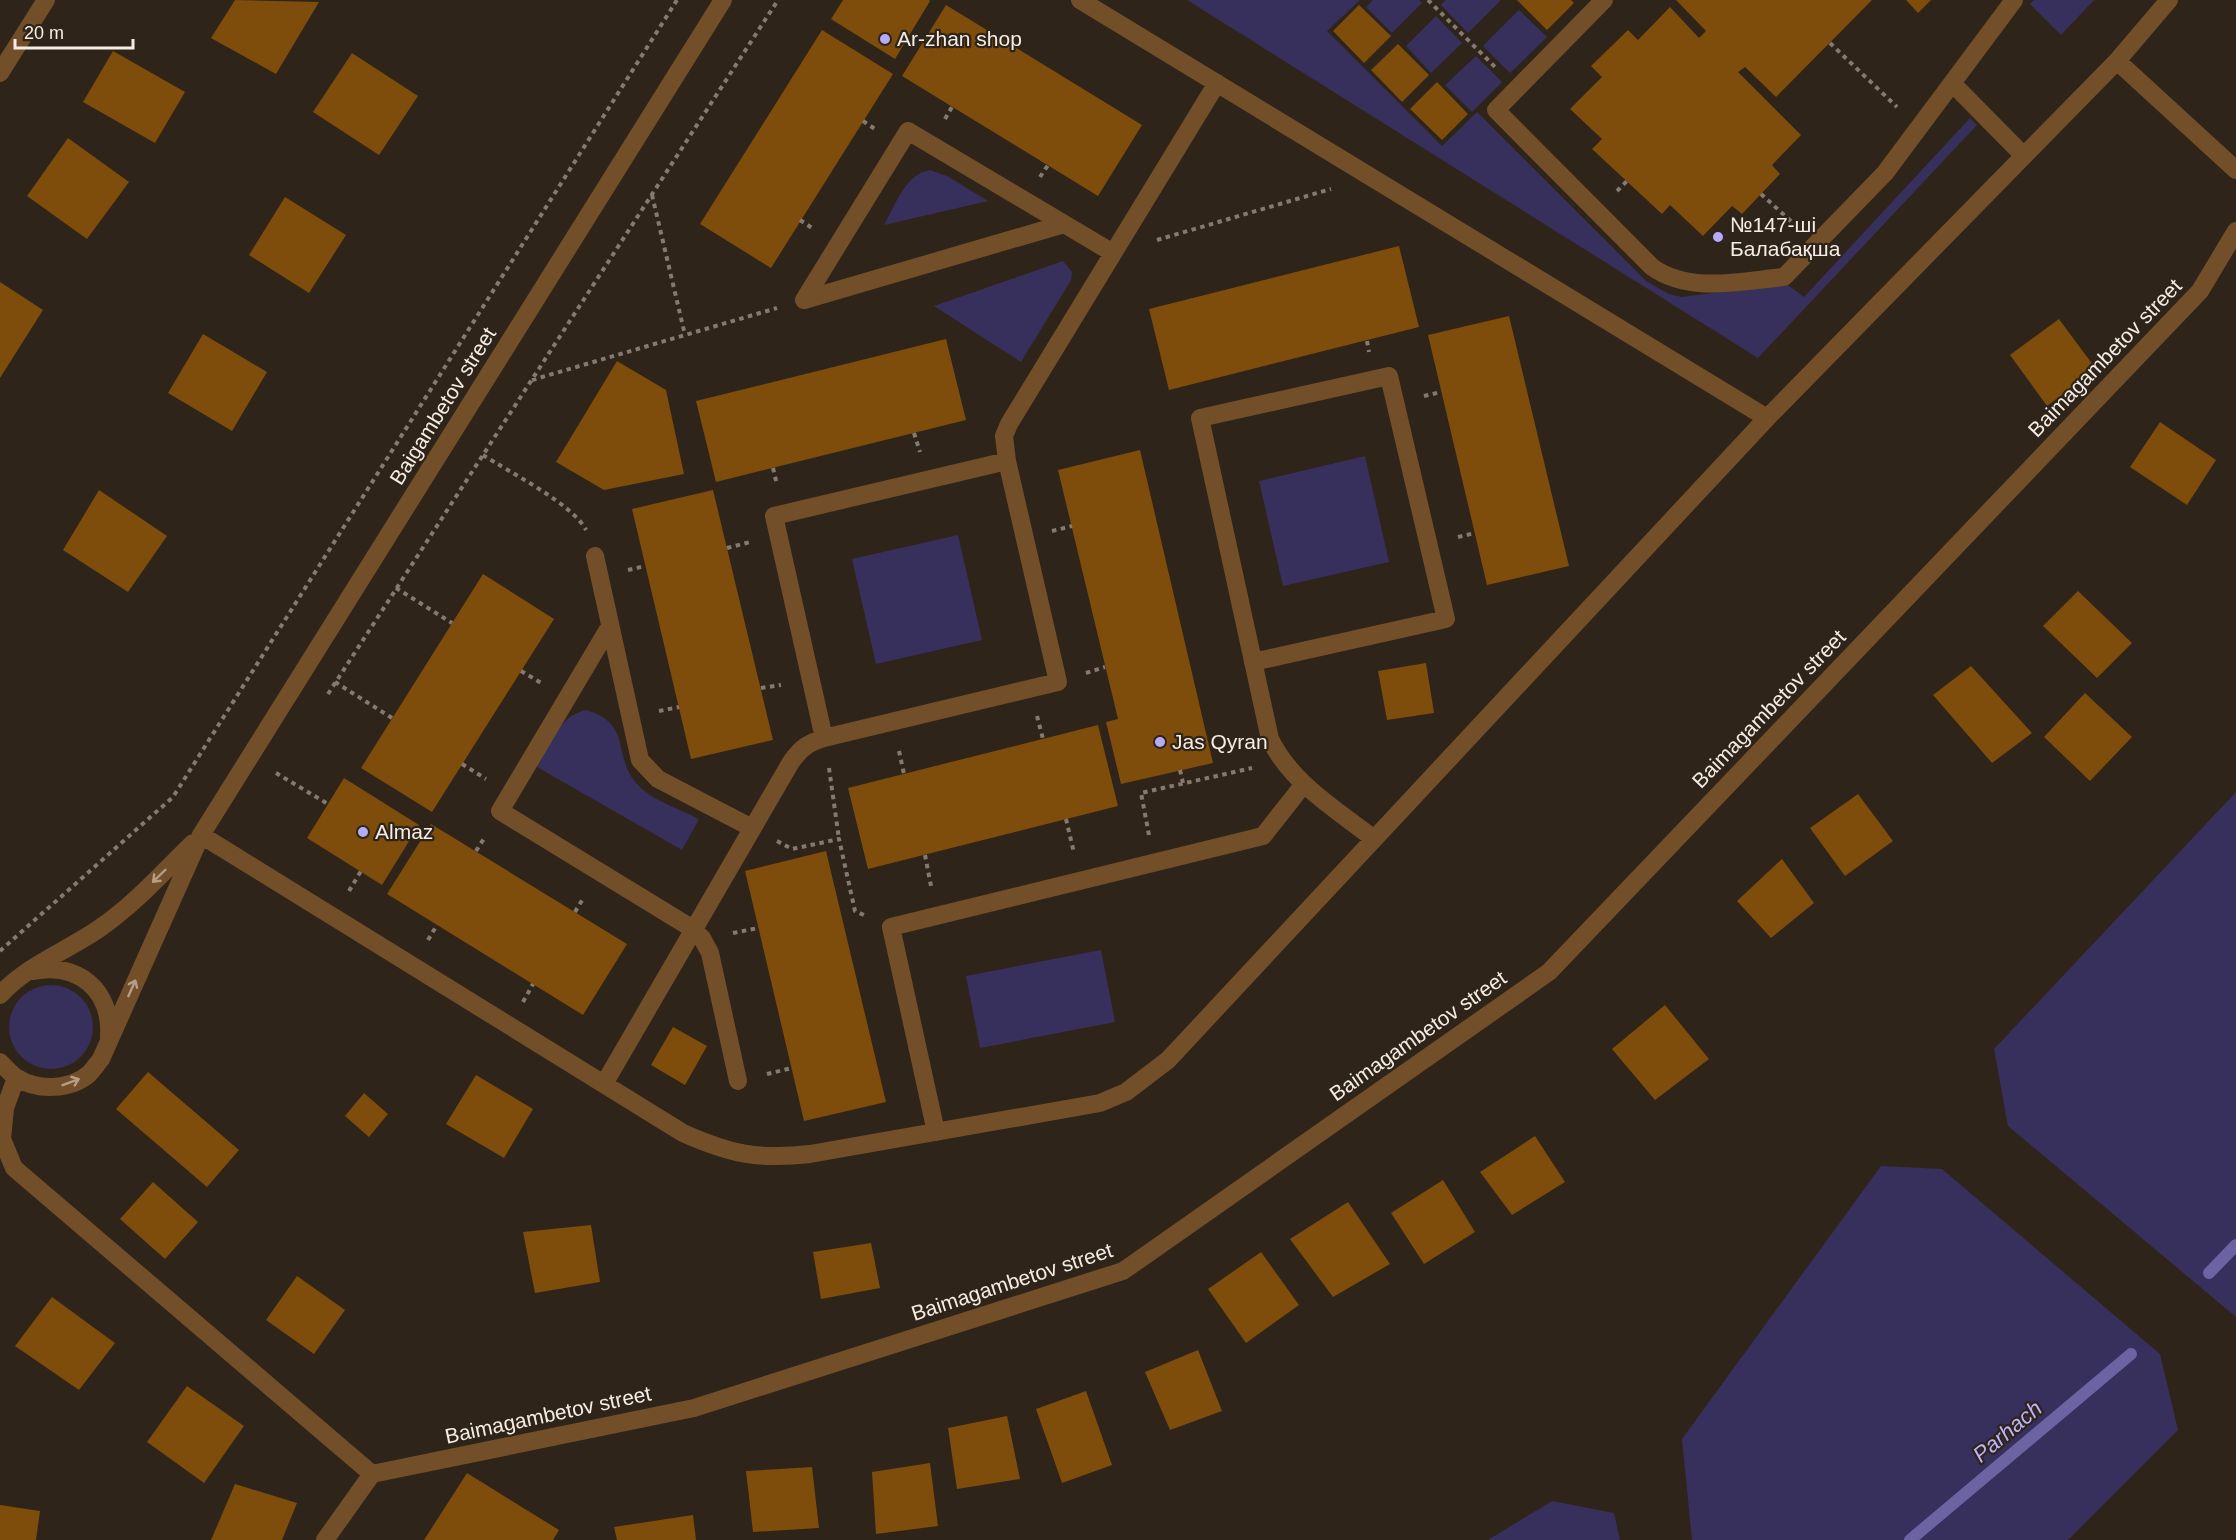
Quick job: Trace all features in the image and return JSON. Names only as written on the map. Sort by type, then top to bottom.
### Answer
[{"type":"street","points":[[0,73],[46,0]]},
{"type":"street","name":"Baigambetov street","points":[[201,835],[723,0]]},
{"type":"street","points":[[1604,0],[1496,110],[1652,267],[1664,275],[1683,282],[1702,284],[1784,278],[1885,173],[2014,0]]},
{"type":"street","points":[[201,835],[683,1133],[735,1153],[757,1157],[810,1154],[1100,1103],[1126,1092],[1168,1060],[1767,418],[2117,61],[2169,0]]},
{"type":"street","points":[[1086,1],[1767,418]]},
{"type":"street","points":[[2117,61],[2236,170]]},
{"type":"street","points":[[604,1084],[800,749],[810,742],[824,738],[1059,682],[1007,461],[1004,436],[1009,424],[1217,83]]},
{"type":"street","points":[[1952,83],[2024,156]]},
{"type":"street","points":[[804,300],[908,131],[1113,253]]},
{"type":"street","points":[[804,300],[1064,224]]},
{"type":"street","name":"Baimagambetov street","points":[[372,1474],[694,1408],[1124,1271],[1549,972],[2200,291],[2236,231]]},
{"type":"street","points":[[1253,662],[1446,620],[1389,376],[1200,418],[1253,662],[1270,739],[1282,761],[1304,784],[1374,838]]},
{"type":"street","points":[[824,738],[774,516],[1007,461]]},
{"type":"street","points":[[595,556],[640,760],[658,779],[752,828]]},
{"type":"street","points":[[610,626],[500,811],[693,929],[702,938],[710,953],[738,1081]]},
{"type":"street","points":[[936,1132],[891,927],[1263,836],[1304,784]]},
{"type":"street","points":[[0,995],[13,980],[122,912],[201,835]]},
{"type":"street","points":[[0,1062],[16,1078],[33,1086],[53,1088],[72,1084],[88,1074],[101,1059],[201,835]]},
{"type":"street","points":[[13,980],[34,970],[57,968],[78,975],[93,987],[104,1004],[110,1022],[108,1041]]},
{"type":"street","points":[[16,1078],[5,1108],[2,1139],[14,1168],[372,1474],[326,1540]]},
{"type":"path","points":[[0,951],[173,797],[677,0]]},
{"type":"path","points":[[322,703],[778,0]]},
{"type":"path","points":[[1428,0],[1517,89]]},
{"type":"path","points":[[1830,43],[1899,109]]},
{"type":"path","points":[[1113,253],[1371,177]]},
{"type":"path","points":[[1761,194],[1817,244]]},
{"type":"path","points":[[652,195],[685,335]]},
{"type":"path","points":[[532,380],[804,300]]},
{"type":"path","points":[[483,456],[572,513],[583,526],[595,556]]},
{"type":"path","points":[[396,588],[452,623]]},
{"type":"path","points":[[335,682],[392,718]]},
{"type":"path","points":[[824,738],[839,839],[855,911],[891,927]]},
{"type":"path","points":[[1154,862],[1141,793],[1282,761]]},
{"type":"path","points":[[1180,770],[1183,783]]},
{"type":"path","points":[[270,783],[276,773],[328,804]]},
{"type":"path","points":[[752,828],[792,849],[839,839]]},
{"type":"shaded area","points":[[1187,0],[1360,0],[1327,31],[1442,146],[1477,112],[1646,281],[1669,294],[1682,297],[1785,283],[1804,297],[1970,118],[1977,125],[1758,358]]},
{"type":"shaded area","points":[[1373,0],[1419,0],[1422,3],[1392,33],[1366,7]]},
{"type":"shaded area","points":[[1446,0],[1501,0],[1468,33],[1441,5]]},
{"type":"shaded area","points":[[2034,0],[2094,0],[2061,35],[2030,4]]},
{"type":"shaded area","points":[[1519,10],[1547,37],[1510,73],[1483,46]]},
{"type":"shaded area","points":[[1436,16],[1462,43],[1431,73],[1406,46]]},
{"type":"shaded area","points":[[1476,56],[1502,82],[1472,112],[1445,85]]},
{"type":"shaded area","points":[[930,170],[947,176],[988,201],[884,225],[908,184],[914,177]]},
{"type":"shaded area","points":[[1063,261],[1072,272],[1071,280],[1021,362],[934,306]]},
{"type":"shaded area","points":[[1365,456],[1389,562],[1283,586],[1259,481]]},
{"type":"shaded area","points":[[958,535],[982,640],[876,664],[852,559]]},
{"type":"shaded area","points":[[586,710],[601,716],[611,724],[620,742],[630,774],[644,791],[699,819],[682,850],[537,767],[562,725],[577,713]]},
{"type":"shaded area","points":[[2236,792],[2236,1317],[2008,1126],[1994,1049]]},
{"type":"shaded area","points":[[1101,950],[1115,1022],[980,1048],[966,976]]},
{"type":"shaded area","points":[[51,985],[74,992],[86,1004],[93,1027],[86,1050],[74,1062],[51,1069],[28,1062],[16,1050],[9,1027],[16,1004],[28,992]]},
{"type":"shaded area","points":[[1881,1166],[1942,1169],[2160,1354],[2178,1430],[2068,1540],[1692,1540],[1682,1439]]},
{"type":"shaded area","points":[[1552,1501],[1614,1513],[1620,1540],[1488,1540]]},
{"type":"building","points":[[235,0],[319,2],[276,74],[211,38]]},
{"type":"building","name":"Ar-zhan shop","points":[[843,0],[930,1],[895,59],[831,19]]},
{"type":"building","points":[[1517,0],[1571,0],[1574,3],[1547,30]]},
{"type":"building","points":[[1676,0],[1872,0],[1776,97],[1745,67],[1738,72],[1801,135],[1772,165],[1780,174],[1742,214],[1732,206],[1703,236],[1670,205],[1662,214],[1592,149],[1602,139],[1570,109],[1602,77],[1591,66],[1628,30],[1638,40],[1670,7],[1699,38],[1706,31]]},
{"type":"building","points":[[1906,0],[1931,0],[1918,13]]},
{"type":"building","points":[[946,5],[1142,125],[1098,196],[902,76]]},
{"type":"building","points":[[1359,5],[1391,36],[1364,63],[1333,31]]},
{"type":"building","points":[[822,30],[893,74],[771,268],[700,224]]},
{"type":"building","points":[[1398,44],[1429,75],[1402,102],[1371,70]]},
{"type":"building","points":[[113,51],[185,92],[155,143],[83,102]]},
{"type":"building","points":[[352,53],[418,96],[379,155],[313,112]]},
{"type":"building","points":[[1437,82],[1468,114],[1442,140],[1410,109]]},
{"type":"building","points":[[68,138],[129,182],[87,239],[27,196]]},
{"type":"building","points":[[285,197],[346,235],[309,293],[249,255]]},
{"type":"building","points":[[1399,246],[1419,327],[1169,390],[1149,309]]},
{"type":"building","points":[[0,282],[43,310],[0,378]]},
{"type":"building","points":[[1509,316],[1569,566],[1487,585],[1428,335]]},
{"type":"building","points":[[2059,319],[2096,369],[2047,406],[2010,355]]},
{"type":"building","points":[[203,334],[267,372],[232,431],[168,393]]},
{"type":"building","points":[[946,339],[966,420],[716,482],[696,401]]},
{"type":"building","points":[[617,361],[666,390],[684,474],[604,490],[556,462]]},
{"type":"building","points":[[2160,422],[2216,460],[2187,505],[2130,467]]},
{"type":"building","points":[[1140,450],[1213,763],[1121,784],[1106,722],[1118,719],[1058,470]]},
{"type":"building","points":[[99,490],[167,536],[128,592],[63,550]]},
{"type":"building","points":[[713,490],[773,740],[691,759],[632,509]]},
{"type":"building","points":[[483,574],[554,619],[432,812],[361,768]]},
{"type":"building","points":[[2078,591],[2132,643],[2097,678],[2043,626]]},
{"type":"building","points":[[1426,663],[1434,713],[1387,720],[1378,671]]},
{"type":"building","points":[[1971,666],[2032,733],[1992,763],[1933,695]]},
{"type":"building","points":[[2085,693],[2132,737],[2090,781],[2044,737]]},
{"type":"building","points":[[1098,725],[1118,806],[868,869],[848,788]]},
{"type":"building","name":"Almaz","points":[[344,778],[419,825],[382,885],[307,838]]},
{"type":"building","points":[[1858,794],[1893,841],[1845,876],[1810,828]]},
{"type":"building","points":[[431,824],[627,944],[583,1015],[387,894]]},
{"type":"building","points":[[826,851],[886,1102],[804,1121],[745,871]]},
{"type":"building","points":[[1782,859],[1814,903],[1771,938],[1737,901]]},
{"type":"building","points":[[1665,1005],[1709,1059],[1655,1100],[1612,1049]]},
{"type":"building","points":[[673,1027],[707,1046],[685,1085],[651,1065]]},
{"type":"building","points":[[148,1072],[239,1150],[207,1187],[116,1109]]},
{"type":"building","points":[[476,1075],[533,1109],[504,1158],[446,1124]]},
{"type":"building","points":[[364,1093],[388,1114],[369,1137],[345,1116]]},
{"type":"building","points":[[1535,1136],[1565,1182],[1512,1215],[1480,1172]]},
{"type":"building","points":[[1443,1180],[1475,1232],[1424,1264],[1391,1213]]},
{"type":"building","points":[[153,1182],[198,1222],[165,1259],[120,1219]]},
{"type":"building","points":[[1348,1202],[1390,1264],[1333,1297],[1290,1239]]},
{"type":"building","points":[[591,1225],[600,1282],[535,1293],[523,1232]]},
{"type":"building","points":[[871,1243],[880,1288],[821,1299],[813,1252]]},
{"type":"building","points":[[1261,1252],[1299,1305],[1246,1343],[1208,1289]]},
{"type":"building","points":[[297,1276],[345,1310],[314,1354],[266,1320]]},
{"type":"building","points":[[52,1297],[115,1343],[79,1390],[15,1346]]},
{"type":"building","points":[[1198,1350],[1222,1411],[1170,1430],[1145,1372]]},
{"type":"building","points":[[187,1386],[244,1426],[204,1483],[147,1442]]},
{"type":"building","points":[[1086,1391],[1112,1465],[1062,1483],[1036,1409]]},
{"type":"building","points":[[1007,1416],[1020,1479],[957,1489],[948,1428]]},
{"type":"building","points":[[930,1463],[938,1526],[876,1534],[872,1472]]},
{"type":"building","points":[[812,1467],[819,1528],[753,1532],[746,1471]]},
{"type":"building","points":[[467,1473],[559,1530],[553,1540],[424,1540]]},
{"type":"building","points":[[235,1484],[297,1503],[282,1540],[211,1540]]},
{"type":"building","points":[[0,1505],[40,1511],[36,1540],[0,1540]]},
{"type":"building","points":[[693,1515],[696,1540],[617,1540],[614,1527]]},
{"type":"waterway","name":"Parhach","points":[[2209,1273],[2236,1245]]},
{"type":"waterway","name":"Parhach","points":[[1910,1540],[2131,1354]]},
{"type":"place","name":"Ar-zhan shop","points":[[885,39]]},
{"type":"place","name":"№147-ші Балабақша","points":[[1718,237]]},
{"type":"place","name":"Jas Qyran","points":[[1160,742]]},
{"type":"place","name":"Almaz","points":[[363,832]]}]
